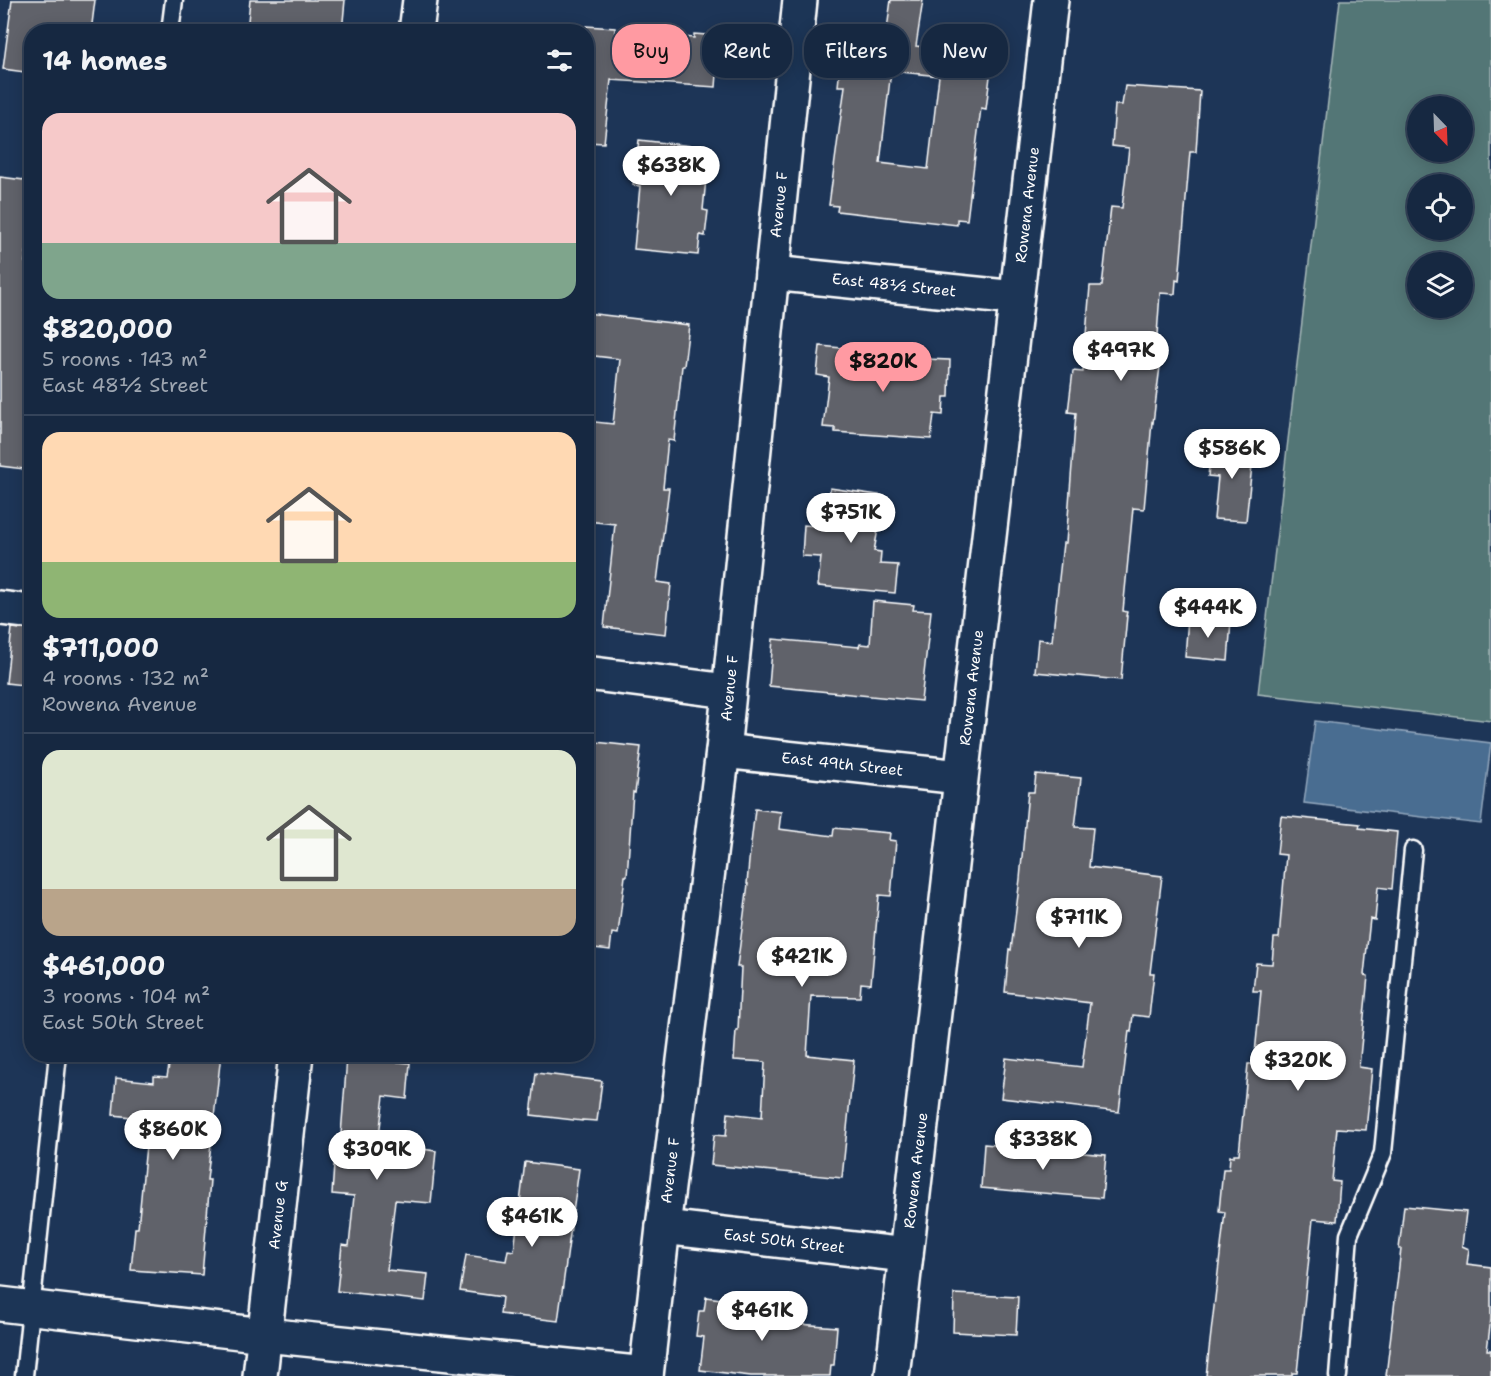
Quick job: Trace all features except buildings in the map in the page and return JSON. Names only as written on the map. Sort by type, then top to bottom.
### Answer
[{"type":"street","points":[[417,24],[420,0]]},
{"type":"street","name":"Avenue F","points":[[646,1375],[723,751],[800,0]]},
{"type":"street","name":"Rowena Avenue","points":[[892,1376],[1052,0]]},
{"type":"street","name":"East 48½ Street","points":[[772,273],[1016,298]]},
{"type":"street","points":[[0,608],[24,611]]},
{"type":"street","points":[[594,674],[728,691]]},
{"type":"street","name":"East 49th Street","points":[[723,751],[960,777]]},
{"type":"street","name":"Avenue G","points":[[260,1376],[295,1062]]},
{"type":"street","name":"East 50th Street","points":[[663,1227],[906,1255]]},
{"type":"street","points":[[0,1304],[265,1335],[646,1375]]},
{"type":"lane","points":[[171,24],[174,0]]},
{"type":"lane","points":[[1338,1376],[1349,1235],[1383,1153],[1413,850]]},
{"type":"lane","points":[[24,1376],[57,1062]]},
{"type":"green space","points":[[1340,0],[1491,0],[1491,721],[1258,694]]},
{"type":"water","points":[[1315,721],[1491,743],[1481,824],[1304,803]]}]
